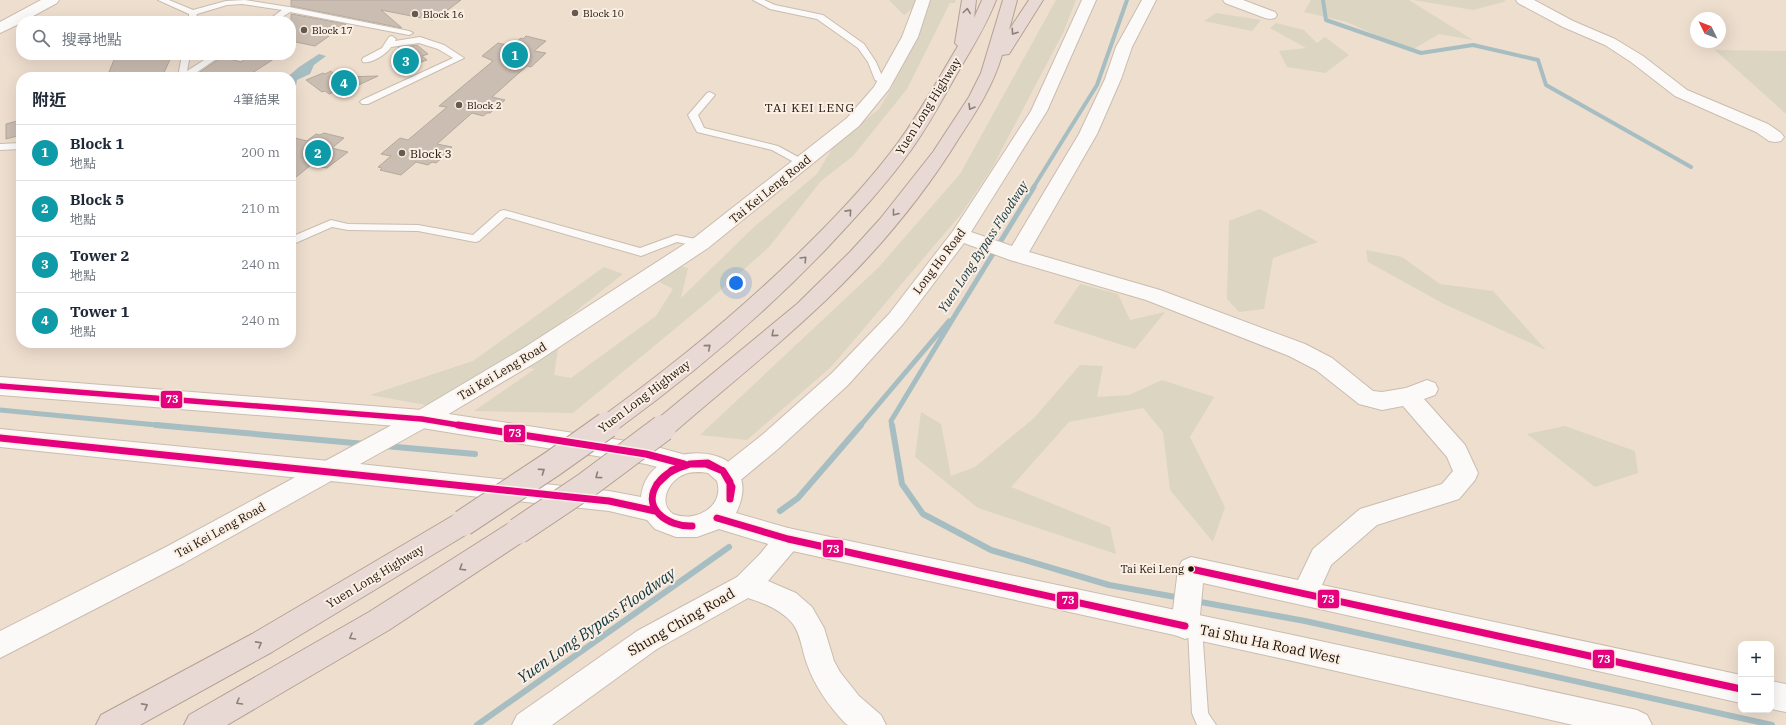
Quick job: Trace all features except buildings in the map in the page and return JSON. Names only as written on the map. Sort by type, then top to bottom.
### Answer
[{"type":"highway","points":[[962,50],[969,0]]},
{"type":"highway","name":"Yuen Long Highway","points":[[111,725],[262,643],[462,523],[552,464],[611,422],[648,395],[737,323],[798,265],[849,212],[904,147],[925,115],[983,15],[989,0]]},
{"type":"highway","points":[[989,73],[1010,0]]},
{"type":"highway","points":[[199,725],[379,621],[518,532],[588,484],[663,428],[804,309],[857,257],[887,223],[940,155],[965,116],[989,73],[1036,0]]},
{"type":"street","points":[[0,18],[35,0]]},
{"type":"street","points":[[22,16],[52,0]]},
{"type":"street","name":"Tai Kei Leng Road","points":[[0,645],[175,555],[415,423],[530,355],[701,243],[853,122],[886,81],[910,37],[923,0]]},
{"type":"street","name":"Long Ho Road","points":[[728,476],[770,442],[840,379],[896,319],[963,237],[1039,111],[1089,0]]},
{"type":"street","points":[[1017,255],[1088,134],[1113,79],[1124,47],[1149,0]]},
{"type":"street","points":[[1230,0],[1270,15]]},
{"type":"street","points":[[1522,0],[1568,24],[1610,42],[1638,59],[1681,93],[1762,128],[1775,137]]},
{"type":"street","points":[[0,28],[16,19]]},
{"type":"street","points":[[963,237],[1017,255],[1153,295],[1297,350],[1324,364],[1367,398],[1382,401],[1417,392],[1457,452],[1466,473],[1450,492],[1369,517],[1322,557],[1305,593]]},
{"type":"street","points":[[0,386],[415,423],[646,454],[684,464]]},
{"type":"street","points":[[0,438],[338,466],[609,501],[655,511]]},
{"type":"street","points":[[701,462],[717,466],[728,476],[732,489],[728,504],[717,518],[698,527],[677,527],[664,521],[655,511],[652,500],[654,489],[661,478],[671,470],[684,464],[701,462]]},
{"type":"street","name":"Tai Shu Ha Road West","points":[[717,518],[788,539],[1288,647],[1637,725]]},
{"type":"street","name":"Shung Ching Road","points":[[527,725],[647,640],[746,585],[769,562],[788,539]]},
{"type":"street","points":[[1190,627],[1190,569],[1738,688]]},
{"type":"street","points":[[746,585],[775,595],[798,610],[806,620],[822,665],[835,689],[848,705],[871,725]]},
{"type":"street","points":[[1774,696],[1786,698]]},
{"type":"lane","points":[[162,0],[190,16]]},
{"type":"lane","points":[[757,0],[773,7],[820,17],[845,33],[861,46],[872,62],[878,78],[886,81]]},
{"type":"lane","points":[[195,16],[233,2],[242,2],[289,9],[409,34]]},
{"type":"lane","points":[[278,16],[289,9]]},
{"type":"lane","points":[[366,60],[385,50],[396,31]]},
{"type":"lane","points":[[365,102],[460,58],[441,47],[420,40],[388,45]]},
{"type":"lane","points":[[184,72],[185,60]]},
{"type":"lane","points":[[191,72],[210,60]]},
{"type":"lane","points":[[710,95],[693,115],[700,130],[775,148],[795,159],[805,161]]},
{"type":"lane","points":[[0,147],[16,146]]},
{"type":"lane","points":[[296,239],[331,223],[348,227],[418,228],[475,239],[504,214],[575,232],[639,252],[676,238],[701,243]]},
{"type":"lane","points":[[1190,627],[1200,713],[1204,722],[1208,725]]},
{"type":"shaded area","points":[[889,0],[956,0],[955,3],[950,3],[907,89],[853,156],[821,181],[769,247],[705,304],[573,413],[474,411],[535,369],[501,364],[426,405],[370,395],[473,361],[604,267],[623,274],[562,322],[554,375],[571,378],[656,316],[673,289],[650,277],[665,262],[688,268],[681,298],[754,227],[817,174],[835,144],[879,109],[893,85],[919,29],[914,7],[904,15]]},
{"type":"shaded area","points":[[1056,0],[1076,0],[1063,33],[992,168],[961,214],[832,366],[747,440],[700,435],[878,268],[960,174]]},
{"type":"shaded area","points":[[1311,0],[1409,0],[1473,40],[1439,34],[1410,51],[1347,22],[1304,12]]},
{"type":"shaded area","points":[[1413,0],[1503,0],[1507,1],[1473,10]]},
{"type":"shaded area","points":[[1216,13],[1261,20],[1252,31],[1204,21]]},
{"type":"shaded area","points":[[1276,23],[1304,30],[1317,43],[1325,37],[1349,55],[1325,73],[1287,67],[1279,51],[1306,48],[1270,28]]},
{"type":"shaded area","points":[[1715,50],[1786,51],[1786,114]]},
{"type":"shaded area","points":[[1260,209],[1318,242],[1273,258],[1264,309],[1239,312],[1227,299],[1229,221]]},
{"type":"shaded area","points":[[1366,250],[1402,257],[1440,284],[1493,291],[1546,350],[1444,304],[1368,262]]},
{"type":"shaded area","points":[[1080,284],[1118,294],[1130,320],[1165,312],[1135,349],[1053,323]]},
{"type":"shaded area","points":[[1080,365],[1103,366],[1097,397],[1129,395],[1162,380],[1214,397],[1190,437],[1225,507],[1213,542],[1170,490],[1163,432],[1143,408],[1069,422],[1011,487],[1110,527],[1116,554],[978,508],[915,457],[921,412],[941,424],[951,476],[975,467],[1034,418]]},
{"type":"shaded area","points":[[1565,426],[1635,451],[1638,473],[1595,487],[1527,434]]},
{"type":"water","points":[[319,54],[326,56],[314,65],[310,74],[297,80],[296,86],[296,72],[293,72]]},
{"type":"waterway","name":"Yuen Long Bypass Floodway","points":[[1033,188],[1097,85],[1127,0]]},
{"type":"waterway","points":[[1323,0],[1326,20],[1421,53],[1473,45],[1538,60],[1546,85],[1691,167]]},
{"type":"waterway","name":"Yuen Long Bypass Floodway","points":[[959,309],[1034,187]]},
{"type":"waterway","points":[[892,426],[891,421],[960,307]]},
{"type":"waterway","name":"Yuen Long Bypass Floodway","points":[[860,426],[949,321]]},
{"type":"waterway","points":[[0,410],[167,426]]},
{"type":"waterway","points":[[156,425],[167,426]]},
{"type":"waterway","name":"Yuen Long Bypass Floodway","points":[[780,511],[798,498],[861,425]]},
{"type":"waterway","points":[[892,425],[902,484],[923,514],[991,550],[1109,585],[1181,598]]},
{"type":"waterway","points":[[167,426],[365,444]]},
{"type":"waterway","points":[[385,446],[475,454]]},
{"type":"waterway","name":"Yuen Long Bypass Floodway","points":[[477,725],[729,547]]},
{"type":"waterway","points":[[1195,601],[1305,621],[1772,725]]},
{"type":"transit line","name":"73","points":[[0,386],[422,419],[646,454],[684,464]]},
{"type":"transit line","name":"73","points":[[0,438],[609,501],[655,511]]},
{"type":"transit line","name":"73","points":[[690,464],[708,463],[723,471]]},
{"type":"transit line","name":"73","points":[[657,484],[672,470],[680,466],[690,464]]},
{"type":"transit line","name":"73","points":[[690,464],[680,467],[665,475],[658,483],[652,496],[656,511],[668,522],[676,525],[692,526]]},
{"type":"transit line","name":"73","points":[[690,464],[706,464],[723,471]]},
{"type":"transit line","name":"73","points":[[723,471],[732,487],[732,495],[730,499]]},
{"type":"transit line","name":"73","points":[[723,471],[730,482],[730,499]]},
{"type":"transit line","name":"73","points":[[717,518],[788,539],[1185,626]]},
{"type":"transit line","name":"73","points":[[1191,569],[1738,688]]},
{"type":"place","name":"Block 10","points":[[575,13]]},
{"type":"place","name":"Block 16","points":[[415,14]]},
{"type":"place","name":"Block 17","points":[[304,30]]},
{"type":"place","name":"Block 1","points":[[515,55]]},
{"type":"place","name":"Tower 2","points":[[406,61]]},
{"type":"place","name":"Tower 1","points":[[344,83]]},
{"type":"place","name":"Block 2","points":[[459,105]]},
{"type":"place","name":"Block 5","points":[[318,153]]},
{"type":"place","name":"Block 3","points":[[402,153]]},
{"type":"place","name":"Tai Kei Leng","points":[[1191,569]]},
{"type":"district","name":"TAI KEI LENG","points":[[810,107]]}]
